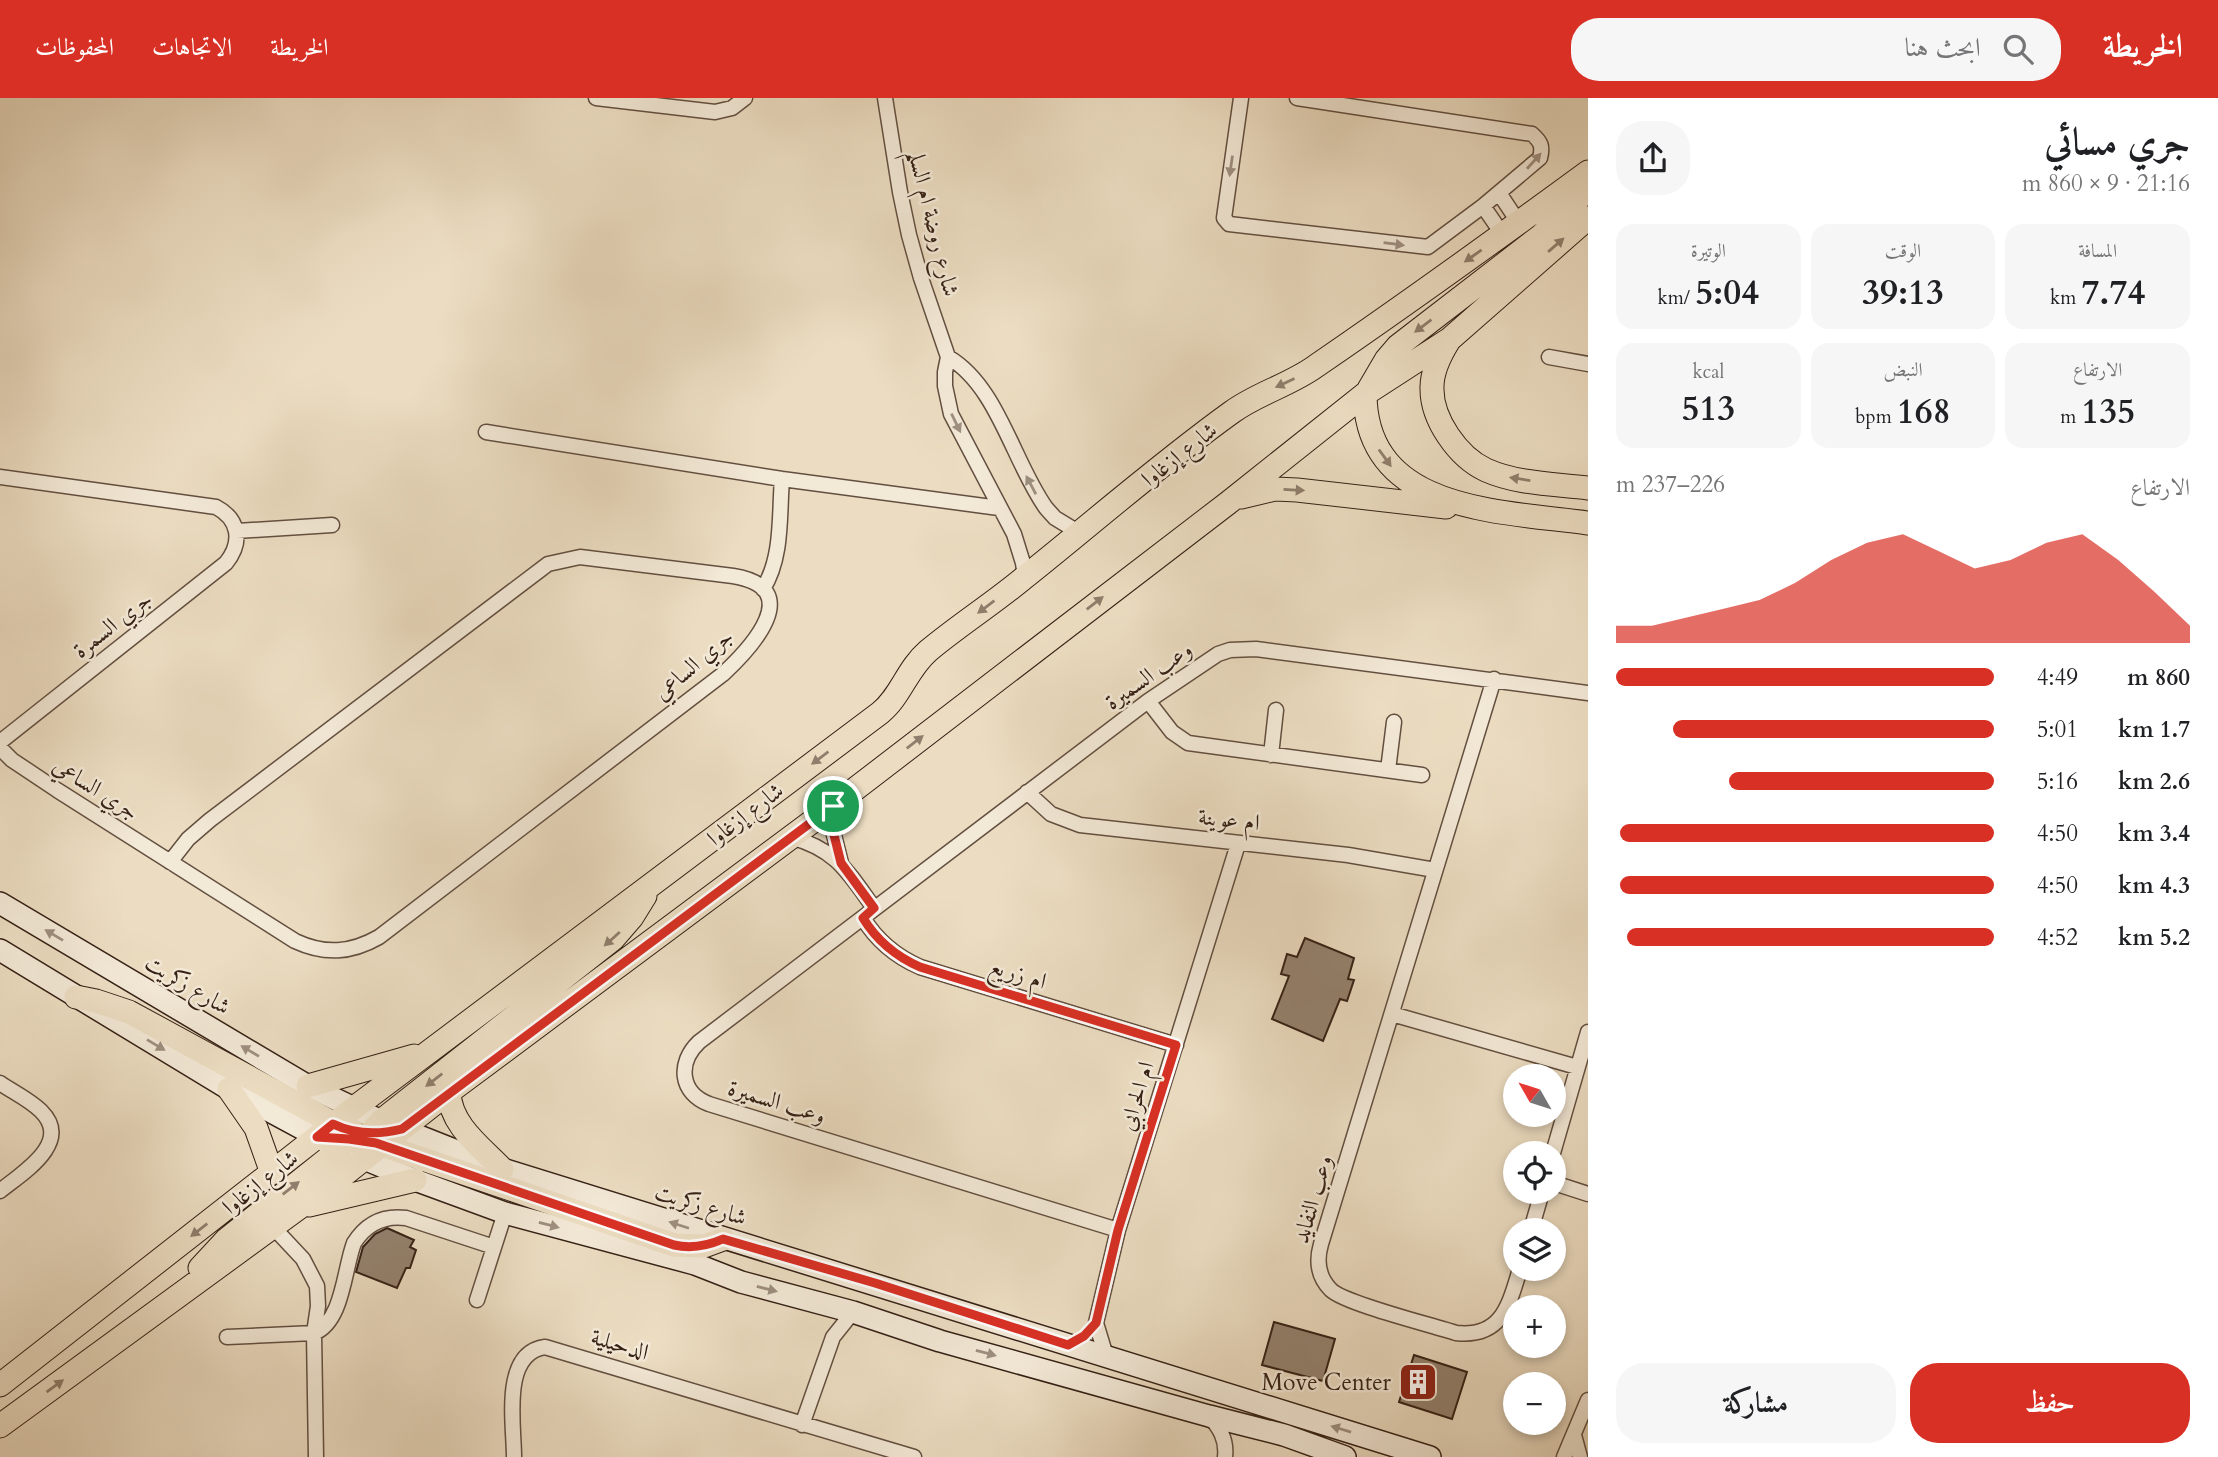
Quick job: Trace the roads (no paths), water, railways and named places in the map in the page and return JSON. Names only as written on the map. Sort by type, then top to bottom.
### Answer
[{"type":"main road","name":"شارع إزغاوا","points":[[360,1137],[354,1108],[891,704],[918,660],[1025,578],[1078,532],[1233,411],[1317,366],[1588,172]]},
{"type":"main road","points":[[1484,508],[1436,496],[1415,487],[1398,474],[1374,441],[1369,428],[1365,394],[1385,360],[1398,346],[1542,235],[1588,189]]},
{"type":"main road","name":"شارع إزغاوا","points":[[0,1385],[272,1173],[360,1137],[449,1092],[833,806],[1228,503],[1365,394],[1450,339],[1588,218]]},
{"type":"main road","points":[[1450,339],[1437,362],[1432,388],[1440,421],[1451,440],[1466,456],[1486,470],[1513,478],[1588,488]]},
{"type":"main road","points":[[1228,503],[1248,495],[1286,489],[1421,505],[1484,508],[1588,523]]},
{"type":"main road","points":[[191,1286],[216,1248],[613,939],[632,917],[652,884]]},
{"type":"main road","name":"شارع زكريت","points":[[0,902],[308,1086],[354,1108]]},
{"type":"main road","name":"شارع زكريت","points":[[0,950],[229,1089],[360,1137],[502,1169],[1430,1457]]},
{"type":"main road","points":[[76,998],[96,1001],[129,1012],[360,1137],[674,1245],[704,1246],[723,1239]]},
{"type":"main road","points":[[308,1086],[428,1052]]},
{"type":"main road","points":[[229,1089],[256,1128],[272,1173]]},
{"type":"main road","points":[[449,1092],[450,1106],[458,1122],[502,1169]]},
{"type":"main road","name":"شارع إزغاوا","points":[[0,1426],[300,1207],[360,1137]]},
{"type":"main road","name":"شارع زكريت","points":[[360,1137],[415,1180],[505,1213],[695,1264],[741,1282],[853,1312],[940,1341],[1209,1416],[1247,1424],[1345,1457]]},
{"type":"main road","points":[[300,1207],[415,1180]]},
{"type":"street","points":[[596,98],[715,112],[732,108],[745,98]]},
{"type":"street","name":"شارع روضة ام السلم","points":[[885,98],[909,235],[948,357],[945,386],[951,414],[1019,548],[1025,578]]},
{"type":"street","points":[[1241,98],[1224,218],[1229,224],[1423,247],[1432,244],[1499,193],[1540,158],[1543,148],[1541,141],[1532,134],[1297,98]]},
{"type":"street","points":[[1499,193],[1511,229]]},
{"type":"street","points":[[1483,206],[1511,229]]},
{"type":"street","points":[[948,357],[963,365],[979,385],[1046,508],[1078,532]]},
{"type":"street","points":[[1549,357],[1588,364]]},
{"type":"street","points":[[486,432],[782,478],[999,508]]},
{"type":"street","points":[[0,477],[216,506],[230,516],[237,531],[332,525]]},
{"type":"street","points":[[170,862],[188,839],[210,820],[548,564],[569,558],[591,558],[743,578],[751,580],[763,589],[772,573],[776,556],[782,478]]},
{"type":"street","name":"جري السمرة","points":[[0,743],[226,563],[235,548],[237,531]]},
{"type":"street","name":"جري الساعي","points":[[0,748],[34,776],[307,947],[331,951],[356,948],[368,944],[723,674],[746,651],[766,624],[769,603],[763,589]]},
{"type":"street","name":"وعب السميرة","points":[[1118,1230],[709,1104],[692,1094],[684,1077],[687,1057],[692,1049],[1027,792],[1148,701],[1218,654],[1244,649],[1588,693]]},
{"type":"street","name":"وعب النفايد","points":[[1494,680],[1318,1254],[1320,1273],[1330,1289],[1344,1298],[1456,1333],[1468,1334],[1490,1327],[1500,1319],[1507,1310],[1516,1281]]},
{"type":"street","points":[[1148,701],[1171,732],[1188,743],[1422,775]]},
{"type":"street","points":[[1271,755],[1276,710]]},
{"type":"street","points":[[1388,771],[1394,722]]},
{"type":"street","name":"ام عوينة","points":[[1027,792],[1051,814],[1069,822],[1348,855],[1435,870]]},
{"type":"street","points":[[833,806],[834,835],[841,863],[868,913]]},
{"type":"street","points":[[790,837],[812,844],[841,863]]},
{"type":"street","name":"ام الحرابي","points":[[1096,1323],[1118,1230],[1238,844]]},
{"type":"street","name":"ام زريع","points":[[868,913],[880,941],[892,952],[920,967],[1176,1045]]},
{"type":"street","points":[[1392,1014],[1577,1067]]},
{"type":"street","points":[[1556,1141],[1588,1032]]},
{"type":"street","points":[[0,1083],[40,1109],[48,1121],[50,1135],[43,1155],[0,1191]]},
{"type":"street","points":[[1566,1187],[1588,1195]]},
{"type":"street","points":[[477,1300],[505,1213]]},
{"type":"street","points":[[227,1338],[314,1333],[325,1328],[335,1314],[354,1243],[360,1234],[377,1221],[406,1218],[494,1247]]},
{"type":"street","points":[[273,1227],[303,1259],[313,1276],[318,1296],[314,1333],[316,1457]]},
{"type":"street","points":[[831,1307],[834,1337]]},
{"type":"street","points":[[802,1425],[834,1337],[853,1312]]},
{"type":"street","points":[[1068,1345],[1084,1336],[1096,1323]]},
{"type":"street","points":[[1096,1323],[1106,1356]]},
{"type":"street","name":"الدحيلية","points":[[514,1457],[515,1373],[523,1358],[534,1348],[545,1347],[907,1456]]},
{"type":"street","points":[[1564,1457],[1588,1400]]},
{"type":"street","points":[[1209,1416],[1221,1432],[1225,1452]]},
{"type":"street","points":[[1225,1452],[1247,1424]]},
{"type":"street","points":[[1574,1436],[1580,1457]]},
{"type":"place","name":"Move Center","points":[[1418,1382]]}]
